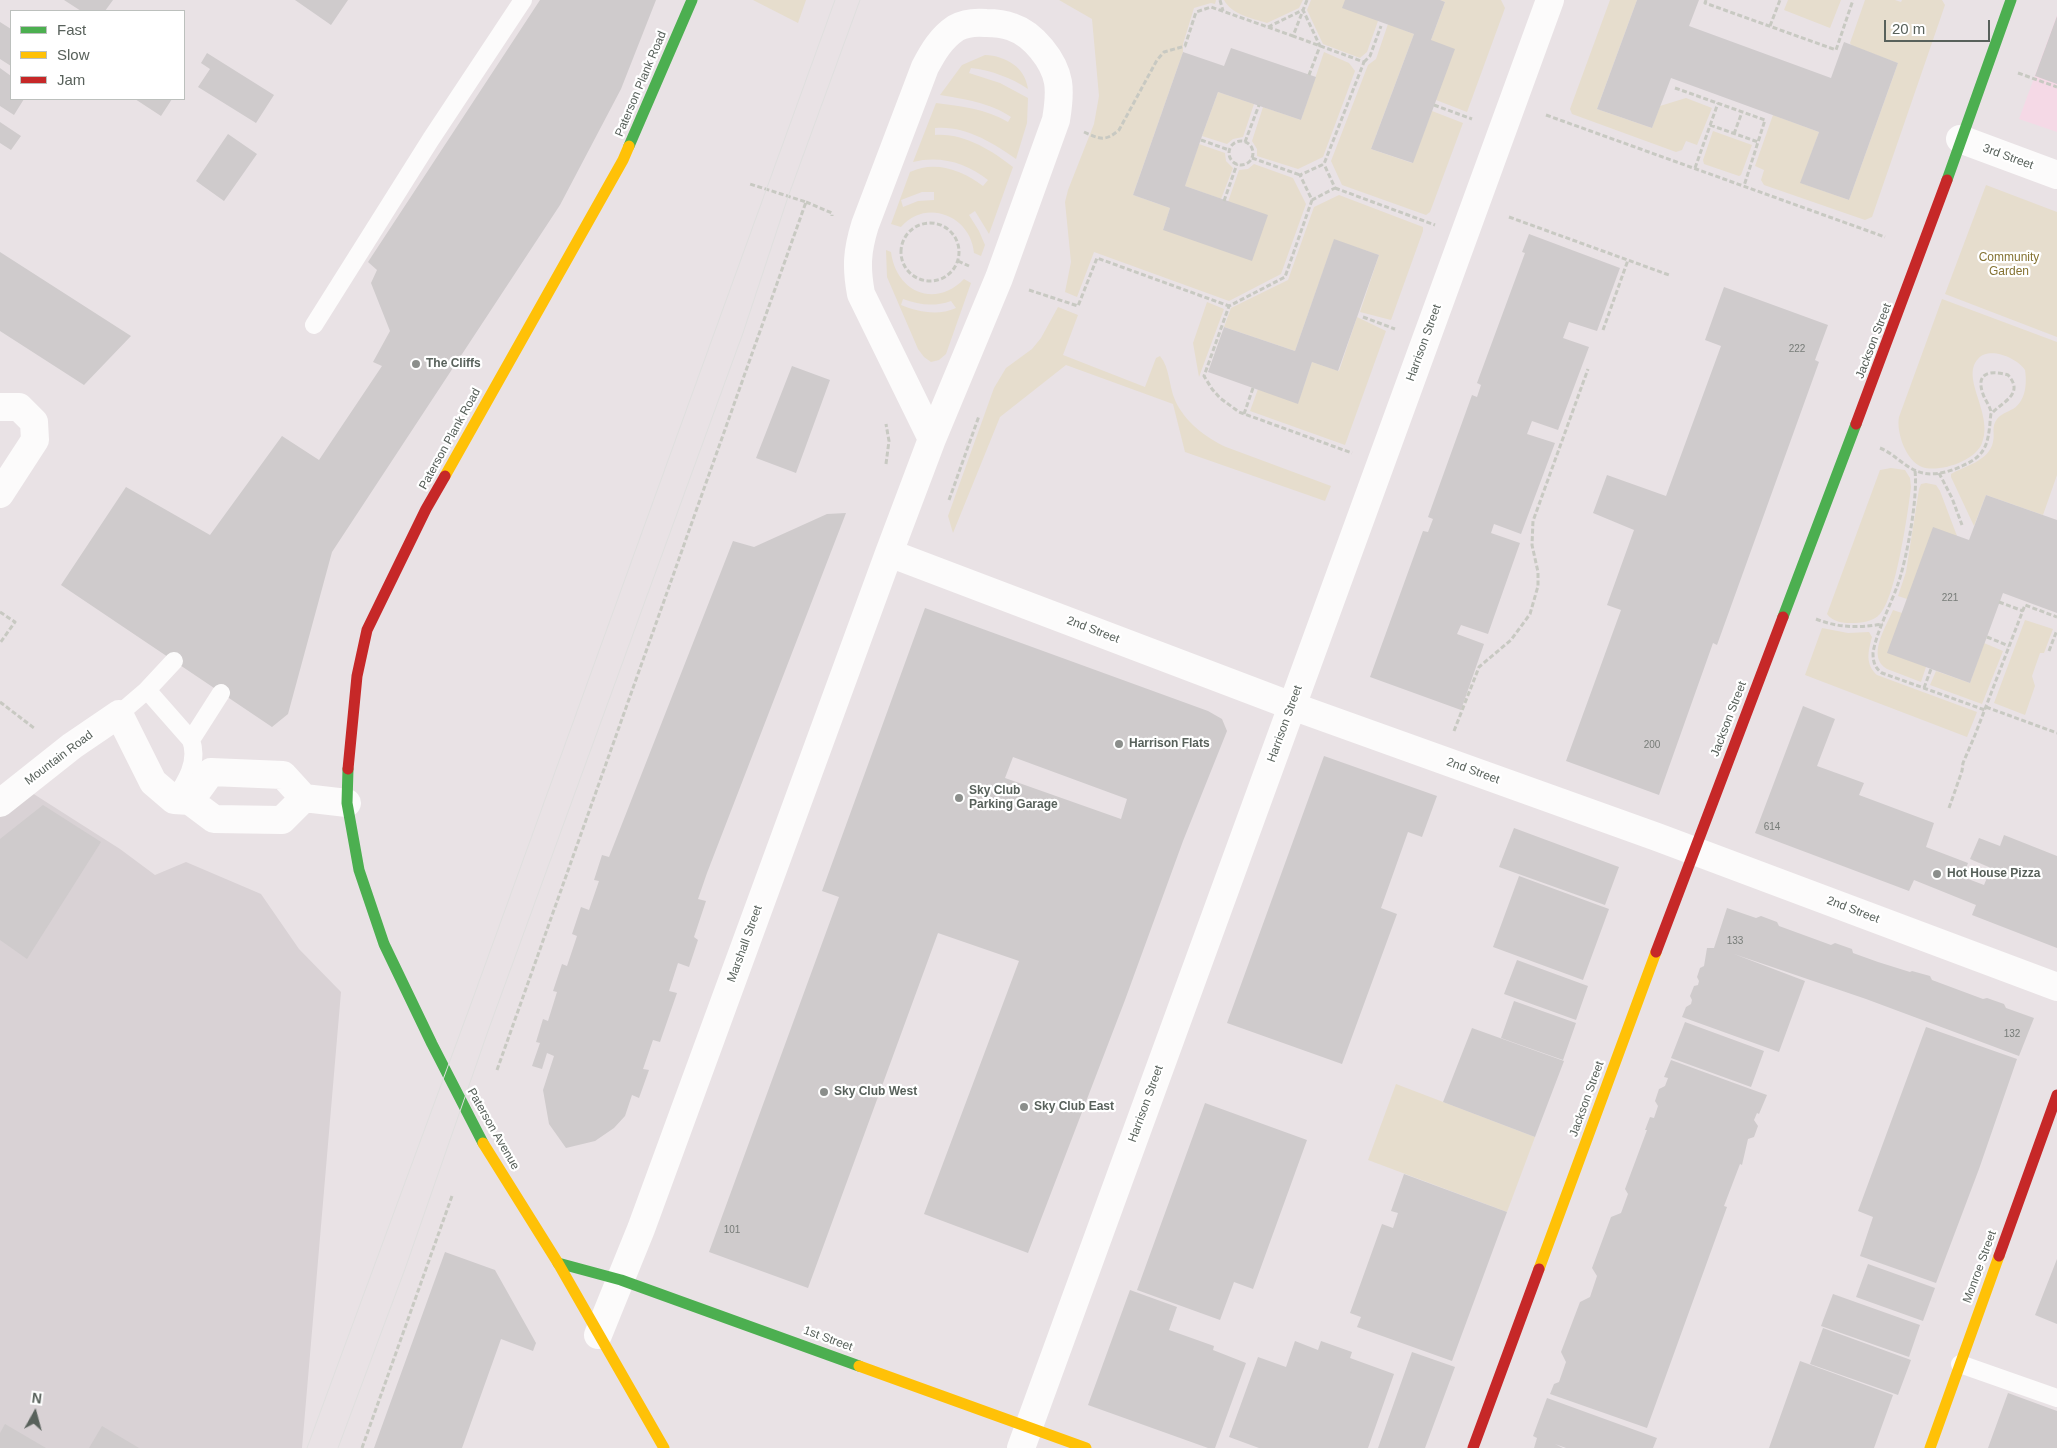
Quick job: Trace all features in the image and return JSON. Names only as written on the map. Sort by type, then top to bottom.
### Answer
[{"type":"street","name":"Paterson Plank Road","points":[[347,803],[348,758],[357,676],[367,630],[426,509],[623,160],[692,0]]},
{"type":"street","name":"Harrison Street","points":[[1025,1438],[1550,0]]},
{"type":"street","name":"Jackson Street","points":[[1473,1448],[1694,851],[1902,304],[2011,0]]},
{"type":"street","name":"Marshall Street","points":[[598,1334],[621,1280],[932,439],[999,278],[1056,120],[1059,100],[1058,81],[1051,63],[1042,50],[1014,27],[994,23],[974,22],[957,27],[945,36],[934,49],[925,67],[865,225],[858,251],[857,273],[861,294],[932,439]]},
{"type":"street","name":"3rd Street","points":[[1960,140],[2057,175]]},
{"type":"street","points":[[0,408],[19,407],[34,422],[35,440],[0,494]]},
{"type":"street","name":"2nd Street","points":[[889,553],[1292,706],[1694,851],[2057,987]]},
{"type":"street","points":[[119,714],[153,782],[214,820],[282,820],[304,798]]},
{"type":"street","name":"Mountain Road","points":[[0,803],[72,746],[119,714]]},
{"type":"street","points":[[182,800],[211,772],[283,775],[304,798],[347,803]]},
{"type":"street","name":"Paterson Avenue","points":[[347,803],[358,870],[384,944],[474,1128],[558,1263],[664,1448]]},
{"type":"street","name":"Monroe Street","points":[[1930,1448],[2057,1095]]},
{"type":"street","name":"1st Street","points":[[558,1263],[621,1280],[1025,1438],[1086,1448]]},
{"type":"lane","points":[[314,325],[431,139],[523,0]]},
{"type":"lane","points":[[119,714],[147,690],[174,661]]},
{"type":"lane","points":[[147,690],[191,740],[194,748],[192,768],[182,800]]},
{"type":"lane","points":[[191,740],[221,692]]},
{"type":"lane","points":[[1960,1364],[2057,1398]]},
{"type":"path","points":[[1220,0],[1223,11]]},
{"type":"path","points":[[1293,36],[1307,0]]},
{"type":"path","points":[[1706,0],[1705,3],[1836,50],[1853,0]]},
{"type":"path","points":[[1770,26],[1780,0]]},
{"type":"path","points":[[1056,120],[1100,139],[1110,137],[1119,130],[1157,60],[1164,52],[1185,46],[1196,12],[1211,7],[1364,62]]},
{"type":"path","points":[[1268,27],[1303,10]]},
{"type":"path","points":[[1303,10],[1320,46],[1309,75]]},
{"type":"path","points":[[1252,158],[1300,175],[1324,164],[1364,62],[1370,56],[1381,26]]},
{"type":"path","points":[[2016,72],[2057,87]]},
{"type":"path","points":[[1675,88],[1765,120],[1744,186]]},
{"type":"path","points":[[1694,168],[1718,103]]},
{"type":"path","points":[[1245,142],[1259,105]]},
{"type":"path","points":[[1434,105],[1475,120]]},
{"type":"path","points":[[1734,134],[1742,112]]},
{"type":"path","points":[[1546,115],[1885,237]]},
{"type":"path","points":[[1710,125],[1758,142]]},
{"type":"path","points":[[1201,140],[1229,150]]},
{"type":"path","points":[[1237,141],[1245,142],[1251,146],[1252,158],[1247,164],[1237,164],[1230,158],[1229,150],[1237,141]]},
{"type":"path","points":[[1224,201],[1237,164]]},
{"type":"path","points":[[1324,164],[1335,188],[1436,225]]},
{"type":"path","points":[[1300,175],[1312,200]]},
{"type":"path","points":[[750,184],[806,202],[832,213]]},
{"type":"path","points":[[1335,188],[1312,200],[1285,277],[1229,306],[1204,376],[1220,398],[1244,414],[1352,454]]},
{"type":"path","points":[[497,1070],[806,202]]},
{"type":"path","points":[[1509,217],[1669,275]]},
{"type":"path","points":[[926,222],[936,223],[946,227],[956,237],[960,252],[958,261],[953,270],[938,280],[919,279],[905,267],[902,258],[903,240],[908,232],[916,226],[926,222]]},
{"type":"path","points":[[1030,290],[1078,306],[1097,258],[1229,306]]},
{"type":"path","points":[[1603,330],[1628,260]]},
{"type":"path","points":[[1363,317],[1398,330]]},
{"type":"path","points":[[1452,736],[1479,666],[1511,640],[1530,614],[1538,586],[1538,572],[1532,545],[1533,521],[1588,369]]},
{"type":"path","points":[[1877,447],[1890,452],[1915,470],[1924,473],[1939,473],[1967,464],[1983,451],[1990,436],[1991,414],[1980,384],[1982,378],[1986,373],[1992,372],[2008,375],[2014,382],[2014,391],[2008,400],[1991,414]]},
{"type":"path","points":[[1244,414],[1253,388]]},
{"type":"path","points":[[1915,470],[1915,495],[1904,558],[1899,582],[1874,651],[1876,666],[1882,673],[2057,733]]},
{"type":"path","points":[[1939,473],[1952,498],[1962,525]]},
{"type":"path","points":[[1999,602],[2022,612]]},
{"type":"path","points":[[1948,808],[1962,772],[1962,763],[1986,708],[2025,605],[2057,617]]},
{"type":"path","points":[[0,612],[15,622],[0,643]]},
{"type":"path","points":[[1814,618],[1837,627],[1847,628],[1883,623]]},
{"type":"path","points":[[2049,651],[2057,630]]},
{"type":"path","points":[[1986,637],[2009,646]]},
{"type":"path","points":[[1924,688],[1931,669]]},
{"type":"path","points":[[0,702],[34,728]]},
{"type":"path","points":[[362,1448],[452,1196]]},
{"type":"shaded area","points":[[2057,15],[2057,132],[2019,119]]},
{"type":"shaded area","points":[[29,791],[120,849],[155,875],[186,862],[261,894],[299,949],[341,992],[302,1448],[0,1448],[0,816]]},
{"type":"green space","points":[[753,0],[806,0],[798,23]]},
{"type":"green space","points":[[1059,0],[1216,0],[1215,4],[1211,3],[1194,8],[1183,44],[1183,52],[1133,195],[1170,208],[1163,230],[1228,202],[1239,170],[1248,169],[1254,164],[1293,178],[1306,204],[1281,274],[1229,301],[1094,252],[1077,297],[1065,292],[1071,262],[1065,202],[1094,124],[1099,96],[1092,19]]},
{"type":"green space","points":[[1224,0],[1303,0],[1299,8],[1267,23],[1237,13]]},
{"type":"green space","points":[[1311,0],[1345,0],[1378,21],[1367,52],[1360,58],[1323,44],[1307,10]]},
{"type":"green space","points":[[1440,0],[1501,0],[1505,8],[1467,112],[1436,100],[1431,40],[1445,2]]},
{"type":"green space","points":[[1610,0],[1637,0],[1597,109],[1652,128],[1660,106],[1686,98],[1712,108],[1697,145],[1686,141],[1682,150],[1676,152],[1572,114],[1570,109]]},
{"type":"green space","points":[[1788,0],[1841,0],[1830,28],[1784,10]]},
{"type":"green space","points":[[1865,0],[1895,0],[1901,2],[1902,0],[1942,0],[1945,5],[1872,217],[1865,220],[1764,185],[1761,180],[1764,170],[1755,166],[1773,115],[1819,132],[1801,183],[1849,200],[1898,63],[1852,46],[1850,43]]},
{"type":"green space","points":[[1388,24],[1414,34],[1371,149],[1412,163],[1432,111],[1463,123],[1430,212],[1426,215],[1342,185],[1331,161],[1368,65],[1376,59]]},
{"type":"green space","points":[[1324,52],[1349,63],[1355,71],[1323,157],[1298,169],[1257,156],[1257,149],[1252,141],[1263,107],[1301,120]]},
{"type":"green space","points":[[985,55],[1007,60],[1019,69],[1028,89],[1001,75],[971,68],[969,73],[1000,83],[1028,98],[1027,123],[1016,159],[988,141],[968,132],[957,129],[935,128],[935,135],[956,137],[977,144],[1013,167],[989,234],[975,211],[969,215],[985,245],[981,256],[974,253],[971,240],[965,229],[946,215],[923,214],[911,218],[901,227],[891,224],[910,172],[919,168],[939,167],[957,171],[983,186],[988,180],[971,169],[953,162],[933,159],[913,162],[936,103],[982,111],[1008,122],[1011,117],[986,105],[940,95],[962,65]],"holes":[[[922,192],[934,192],[934,200],[918,201],[903,207],[901,200]]]},
{"type":"green space","points":[[1218,92],[1254,104],[1243,137],[1233,139],[1227,144],[1202,136]]},
{"type":"green space","points":[[1713,131],[1752,145],[1741,175],[1739,176],[1704,164],[1703,160]]},
{"type":"green space","points":[[1199,144],[1225,153],[1226,161],[1233,168],[1221,199],[1185,186]]},
{"type":"green space","name":"Community Garden","points":[[1986,185],[2057,212],[2057,337],[1945,294]]},
{"type":"green space","points":[[1339,195],[1423,227],[1391,320],[1360,312],[1379,255],[1334,240],[1295,351],[1224,327],[1231,308],[1288,280],[1314,207]]},
{"type":"green space","points":[[886,250],[891,252],[894,266],[900,277],[918,292],[929,294],[941,293],[953,288],[964,279],[971,283],[946,354],[939,360],[931,362],[918,349],[887,277]],"holes":[[[903,299],[933,305],[951,301],[956,308],[942,312],[928,312],[914,310],[901,305]]]},
{"type":"green space","points":[[1942,299],[2057,342],[2057,475],[2043,515],[1986,495],[1974,526],[1951,477],[1951,474],[1976,462],[1987,454],[1993,442],[1995,422],[2002,414],[2017,406],[2023,397],[2026,386],[2025,370],[2010,358],[1996,354],[1983,355],[1973,367],[1973,376],[1984,420],[1985,432],[1982,443],[1972,455],[1947,467],[1922,467],[1911,459],[1903,445],[1898,423],[1899,417]]},
{"type":"green space","points":[[1207,302],[1224,309],[1199,377],[1193,343]]},
{"type":"green space","points":[[1058,307],[1078,315],[1063,355],[1145,387],[1156,358],[1160,356],[1166,366],[1173,395],[1179,408],[1196,428],[1226,447],[1331,486],[1325,501],[1185,452],[1173,404],[1066,365],[1000,417],[953,533],[948,516],[994,388],[1006,368],[1032,349],[1041,338]]},
{"type":"green space","points":[[1357,317],[1386,331],[1345,445],[1250,411],[1258,389],[1298,403],[1312,362],[1339,371]]},
{"type":"green space","points":[[1891,468],[1905,470],[1910,478],[1911,487],[1896,573],[1886,605],[1880,614],[1867,622],[1838,622],[1827,614],[1880,470]]},
{"type":"green space","points":[[1921,484],[1936,485],[1940,491],[1957,536],[1907,599],[1898,596],[1906,572],[1919,489]]},
{"type":"green space","points":[[1893,610],[1902,613],[1926,667],[1921,682],[1887,669],[1881,664],[1878,657],[1882,633]]},
{"type":"green space","points":[[2025,620],[2053,629],[2044,653],[2040,653],[2032,676],[2035,686],[2025,715],[1994,703]]},
{"type":"green space","points":[[1822,628],[1848,633],[1869,632],[1872,637],[1869,662],[1877,675],[1977,712],[1967,737],[1805,675]]},
{"type":"green space","points":[[1984,643],[2003,651],[1982,704],[1930,685],[1936,671],[1970,683]]},
{"type":"green space","points":[[1396,1084],[1535,1137],[1507,1212],[1368,1160]]},
{"type":"building","points":[[64,0],[113,0],[106,10],[79,10]]},
{"type":"building","points":[[295,0],[348,0],[331,25]]},
{"type":"building","name":"The Cliffs","points":[[540,0],[656,0],[621,89],[560,205],[332,552],[288,714],[272,727],[61,585],[126,487],[210,535],[282,436],[319,460],[382,366],[373,362],[390,331],[371,283],[377,270],[368,262]]},
{"type":"building","points":[[1345,0],[1440,0],[1445,2],[1431,40],[1455,49],[1413,163],[1371,149],[1414,34],[1342,8]]},
{"type":"building","points":[[1637,0],[1699,0],[1689,26],[1831,78],[1844,42],[1898,63],[1849,200],[1800,183],[1819,132],[1671,78],[1652,128],[1597,109]]},
{"type":"building","points":[[2057,16],[2057,84],[2035,76]]},
{"type":"building","points":[[0,22],[10,28],[10,65],[0,59]]},
{"type":"building","points":[[1231,48],[1316,77],[1301,120],[1218,92],[1202,136],[1185,186],[1268,215],[1252,261],[1163,230],[1170,208],[1133,195],[1183,52],[1224,66]]},
{"type":"building","points":[[207,53],[274,95],[256,123],[198,87],[210,69],[201,63]]},
{"type":"building","points":[[0,68],[10,75],[10,100],[23,100],[14,115],[0,106]]},
{"type":"building","points":[[137,100],[171,100],[161,116]]},
{"type":"building","points":[[0,122],[21,136],[11,150],[0,143]]},
{"type":"building","points":[[228,134],[257,154],[224,201],[196,181]]},
{"type":"building","points":[[1529,234],[1620,268],[1597,331],[1569,322],[1563,338],[1589,347],[1558,430],[1532,421],[1527,434],[1555,443],[1521,534],[1494,524],[1491,533],[1520,543],[1488,634],[1461,625],[1457,634],[1484,644],[1461,710],[1370,677],[1423,531],[1428,532],[1433,519],[1428,517],[1472,395],[1477,397],[1481,385],[1477,383],[1525,253],[1522,252]]},
{"type":"building","points":[[1334,239],[1379,255],[1338,371],[1312,362],[1298,404],[1208,372],[1224,327],[1295,351]]},
{"type":"building","points":[[0,252],[131,336],[84,385],[0,331]]},
{"type":"building","points":[[1724,287],[1828,325],[1815,360],[1819,362],[1717,645],[1713,643],[1659,795],[1566,761],[1621,610],[1607,605],[1634,530],[1593,513],[1607,475],[1666,496],[1721,346],[1705,340]]},
{"type":"building","points":[[792,366],[830,380],[796,473],[756,458]]},
{"type":"building","points":[[1986,495],[2057,520],[2057,613],[2003,593],[1970,683],[1887,653],[1933,527],[1969,540]]},
{"type":"building","points":[[846,513],[707,873],[698,899],[706,901],[694,937],[698,940],[689,967],[678,963],[669,991],[677,993],[660,1042],[653,1040],[643,1069],[649,1070],[639,1098],[632,1095],[625,1116],[614,1128],[595,1141],[566,1148],[549,1124],[543,1090],[554,1056],[547,1053],[542,1069],[532,1066],[540,1043],[536,1042],[543,1019],[548,1021],[557,992],[553,991],[562,964],[567,966],[577,936],[572,934],[581,907],[589,910],[599,881],[594,880],[602,855],[609,857],[733,541],[754,547],[827,514]]},
{"type":"building","points":[[925,608],[1208,711],[1222,719],[1227,731],[1183,841],[1125,1000],[1028,1253],[924,1214],[1019,961],[938,933],[808,1288],[709,1252],[839,897],[822,891]],"holes":[[[1013,757],[1127,799],[1121,819],[1005,778]]]},
{"type":"building","points":[[1803,706],[1835,719],[1817,766],[1864,783],[1859,795],[1934,823],[1926,847],[1968,863],[1963,877],[1984,885],[1991,868],[1970,859],[1979,838],[2000,846],[2004,835],[2057,856],[2057,948],[1972,915],[1976,905],[1914,880],[1909,891],[1755,833]]},
{"type":"building","points":[[1324,756],[1437,796],[1422,837],[1408,832],[1381,908],[1397,914],[1342,1064],[1227,1023]]},
{"type":"building","points":[[43,805],[101,842],[27,959],[0,940],[0,839]]},
{"type":"building","points":[[1514,828],[1619,867],[1605,905],[1499,867]]},
{"type":"building","points":[[1519,876],[1609,909],[1583,980],[1493,947]]},
{"type":"building","points":[[1727,908],[1756,918],[1761,916],[1777,922],[1779,926],[1831,945],[1835,943],[1852,949],[1853,953],[1878,962],[1930,976],[1932,980],[1983,999],[1987,998],[2004,1004],[2006,1008],[2034,1018],[2019,1056],[1866,999],[1734,954],[1805,981],[1779,1052],[1682,1017],[1686,1007],[1691,1004],[1690,996],[1694,986],[1698,985],[1697,977],[1700,968],[1704,966],[1707,948],[1714,948]]},
{"type":"building","points":[[1517,960],[1588,986],[1576,1020],[1504,994]]},
{"type":"building","points":[[1514,1001],[1576,1023],[1563,1060],[1501,1038]]},
{"type":"building","points":[[1685,1022],[1764,1051],[1751,1087],[1671,1058]]},
{"type":"building","points":[[1926,1027],[2017,1059],[1979,1169],[1936,1283],[1860,1256],[1873,1217],[1858,1211]]},
{"type":"building","points":[[1472,1028],[1564,1061],[1535,1137],[1443,1102]]},
{"type":"building","points":[[1671,1060],[1767,1095],[1759,1114],[1757,1113],[1754,1120],[1758,1126],[1754,1137],[1748,1139],[1742,1165],[1740,1164],[1724,1206],[1727,1207],[1647,1428],[1550,1394],[1554,1384],[1559,1382],[1566,1362],[1561,1352],[1580,1302],[1590,1297],[1597,1276],[1592,1268],[1611,1217],[1621,1213],[1628,1194],[1625,1189],[1650,1117],[1654,1118],[1658,1106],[1655,1101],[1659,1089],[1665,1086],[1668,1078],[1664,1077]]},
{"type":"building","points":[[1205,1103],[1307,1140],[1253,1289],[1234,1282],[1220,1320],[1137,1290]]},
{"type":"building","points":[[1404,1174],[1507,1212],[1452,1361],[1357,1327],[1361,1317],[1350,1313],[1382,1224],[1393,1228],[1398,1213],[1391,1211]]},
{"type":"building","points":[[445,1252],[495,1270],[536,1343],[533,1351],[501,1339],[462,1448],[374,1448]]},
{"type":"building","points":[[2057,1259],[2057,1324],[2035,1315]]},
{"type":"building","points":[[1868,1264],[1935,1288],[1923,1321],[1856,1297]]},
{"type":"building","points":[[1130,1290],[1177,1307],[1169,1330],[1214,1346],[1213,1350],[1246,1363],[1215,1448],[1208,1448],[1088,1405]]},
{"type":"building","points":[[1833,1294],[1920,1325],[1909,1357],[1821,1326]]},
{"type":"building","points":[[1823,1328],[1911,1360],[1898,1395],[1810,1364]]},
{"type":"building","points":[[1295,1341],[1318,1350],[1321,1341],[1352,1352],[1350,1358],[1394,1374],[1368,1448],[1259,1448],[1229,1437],[1258,1357],[1286,1367]]},
{"type":"building","points":[[1412,1352],[1455,1367],[1425,1448],[1378,1448]]},
{"type":"building","points":[[1800,1361],[1893,1395],[1874,1448],[1769,1448]]},
{"type":"building","points":[[2008,1393],[2057,1411],[2057,1448],[1988,1448]]},
{"type":"building","points":[[1547,1398],[1657,1438],[1653,1448],[1566,1448],[1555,1444],[1563,1448],[1534,1448],[1537,1438],[1533,1436]]},
{"type":"building","points":[[5,1424],[46,1448],[0,1448],[0,1433]]},
{"type":"building","points":[[102,1426],[139,1448],[89,1448]]},
{"type":"tram line","points":[[307,1448],[472,1001],[835,0]]},
{"type":"tram line","points":[[338,1448],[405,1269],[488,1031],[743,333],[788,197],[860,0]]},
{"type":"traffic: fast","points":[[629,146],[692,0]]},
{"type":"traffic: fast","points":[[1947,180],[2011,0]]},
{"type":"traffic: fast","points":[[1783,617],[1856,424]]},
{"type":"traffic: fast","points":[[348,769],[347,803],[359,870],[384,944],[432,1044],[483,1143]]},
{"type":"traffic: fast","points":[[558,1263],[621,1280],[859,1366]]},
{"type":"traffic: slow","points":[[445,476],[623,160],[629,146]]},
{"type":"traffic: slow","points":[[1539,1269],[1656,952]]},
{"type":"traffic: slow","points":[[483,1143],[558,1263],[664,1448]]},
{"type":"traffic: slow","points":[[1930,1448],[1999,1256]]},
{"type":"traffic: slow","points":[[859,1366],[1086,1448]]},
{"type":"traffic: jam","points":[[1856,424],[1947,180]]},
{"type":"traffic: jam","points":[[348,769],[357,676],[367,630],[426,509],[445,476]]},
{"type":"traffic: jam","points":[[1656,952],[1783,617]]},
{"type":"traffic: jam","points":[[1999,1256],[2057,1095]]},
{"type":"traffic: jam","points":[[1473,1448],[1539,1269]]},
{"type":"place","name":"The Cliffs","points":[[416,364]]},
{"type":"place","name":"Harrison Flats","points":[[1119,744]]},
{"type":"place","name":"Sky Club Parking Garage","points":[[959,798]]},
{"type":"place","name":"Hot House Pizza","points":[[1937,874]]},
{"type":"place","name":"Sky Club West","points":[[824,1092]]},
{"type":"place","name":"Sky Club East","points":[[1024,1107]]}]
